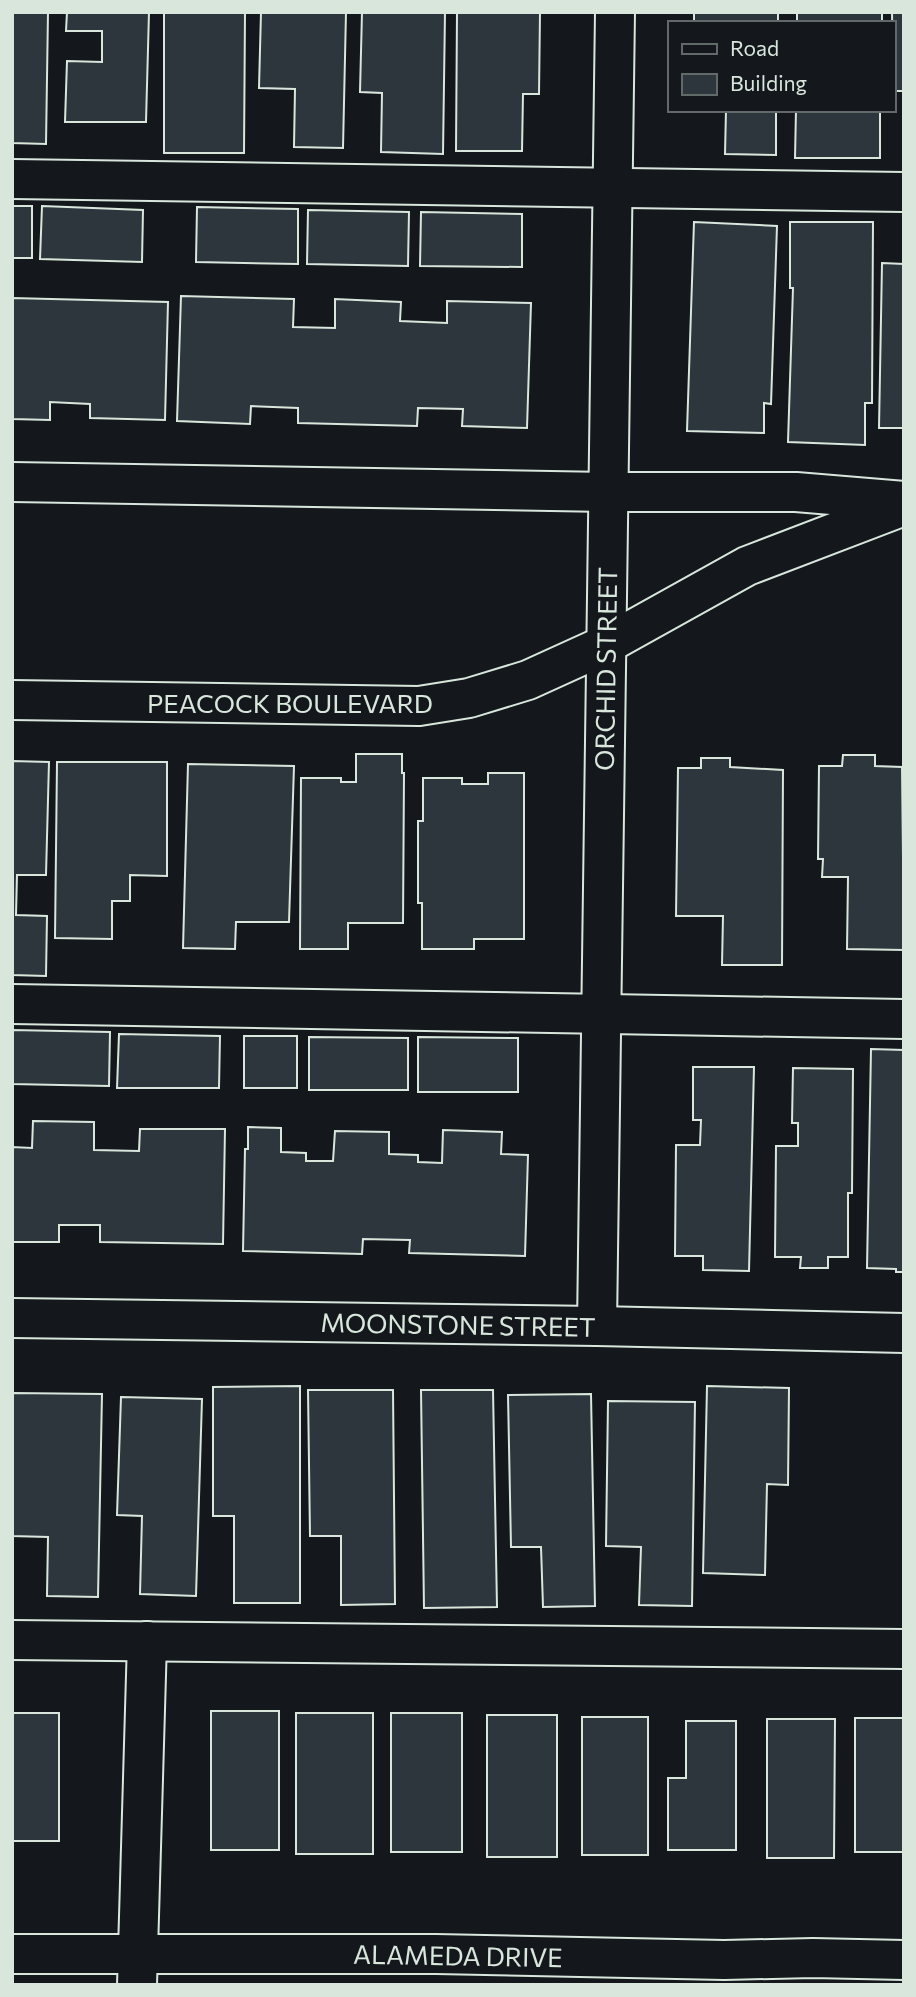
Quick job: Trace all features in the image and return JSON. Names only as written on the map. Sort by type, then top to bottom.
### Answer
[{"type":"street","name":"ORCHID STREET","points":[[597,1326],[615,12]]},
{"type":"street","points":[[12,179],[904,192]]},
{"type":"street","points":[[12,482],[607,492],[796,492],[904,501]]},
{"type":"street","name":"PEACOCK BOULEVARD","points":[[12,700],[419,706],[469,698],[528,680],[605,645],[747,566],[904,506]]},
{"type":"street","points":[[12,1004],[904,1019]]},
{"type":"street","name":"MOONSTONE STREET","points":[[12,1318],[904,1333]]},
{"type":"street","points":[[12,1640],[904,1649]]},
{"type":"street","points":[[137,1969],[147,1641]]},
{"type":"street","name":"ALAMEDA DRIVE","points":[[12,1954],[137,1969],[736,1972],[813,1958],[904,1960]]},
{"type":"building","points":[[12,12],[48,12],[46,144],[12,143]]},
{"type":"building","points":[[67,12],[149,12],[146,122],[65,122],[67,61],[102,62],[102,31],[66,31]]},
{"type":"building","points":[[164,12],[245,12],[244,153],[164,153]]},
{"type":"building","points":[[261,12],[346,12],[343,148],[294,147],[295,89],[259,88]]},
{"type":"building","points":[[362,12],[445,12],[443,154],[381,152],[382,93],[360,92]]},
{"type":"building","points":[[457,12],[540,12],[539,94],[523,94],[522,151],[456,151]]},
{"type":"building","points":[[694,12],[778,12],[778,21],[694,21]]},
{"type":"building","points":[[797,12],[882,12],[882,21],[797,21]]},
{"type":"building","points":[[892,12],[904,12],[904,91],[895,91],[895,21],[892,21]]},
{"type":"building","points":[[726,112],[776,112],[776,155],[725,154]]},
{"type":"building","points":[[796,112],[880,112],[880,158],[795,158]]},
{"type":"building","points":[[12,206],[32,206],[32,258],[12,258]]},
{"type":"building","points":[[42,206],[143,210],[142,262],[40,259]]},
{"type":"building","points":[[197,207],[298,209],[298,264],[196,262]]},
{"type":"building","points":[[308,210],[409,212],[408,266],[307,264]]},
{"type":"building","points":[[421,212],[522,214],[522,267],[420,266]]},
{"type":"building","points":[[694,222],[777,226],[771,404],[764,403],[764,433],[687,431]]},
{"type":"building","points":[[790,222],[873,222],[872,403],[865,403],[865,445],[788,442],[793,288],[790,288]]},
{"type":"building","points":[[882,263],[904,264],[904,428],[879,428]]},
{"type":"building","points":[[181,296],[294,299],[293,327],[335,328],[335,299],[401,302],[400,321],[447,323],[447,301],[531,303],[527,428],[462,426],[463,409],[418,408],[417,426],[298,423],[298,408],[251,406],[250,424],[177,421]]},
{"type":"building","points":[[12,298],[168,302],[165,420],[90,418],[90,404],[50,402],[50,420],[12,419]]},
{"type":"building","points":[[356,754],[402,754],[403,923],[348,923],[348,949],[300,949],[301,778],[341,778],[341,782],[356,782]]},
{"type":"building","points":[[843,755],[875,755],[875,766],[902,767],[904,950],[847,949],[848,877],[822,877],[823,859],[818,859],[819,766],[842,766]]},
{"type":"building","points":[[701,758],[730,758],[730,767],[783,770],[782,965],[722,965],[723,916],[676,916],[678,768],[701,768]]},
{"type":"building","points":[[12,761],[49,762],[46,875],[17,875],[16,915],[47,916],[46,976],[12,975]]},
{"type":"building","points":[[57,762],[167,762],[167,876],[130,875],[130,901],[112,901],[112,939],[55,938]]},
{"type":"building","points":[[188,764],[294,766],[289,922],[236,922],[235,949],[183,948]]},
{"type":"building","points":[[488,773],[524,773],[524,939],[474,939],[474,949],[422,949],[422,903],[418,903],[418,821],[423,821],[423,778],[462,778],[462,784],[488,784]]},
{"type":"building","points":[[12,1030],[110,1032],[109,1086],[12,1084]]},
{"type":"building","points":[[119,1034],[220,1036],[219,1088],[117,1088]]},
{"type":"building","points":[[244,1036],[297,1036],[297,1088],[244,1088]]},
{"type":"building","points":[[309,1037],[408,1038],[408,1090],[309,1090]]},
{"type":"building","points":[[418,1037],[518,1038],[518,1092],[418,1092]]},
{"type":"building","points":[[871,1049],[904,1050],[904,1272],[896,1272],[896,1269],[867,1268]]},
{"type":"building","points":[[693,1067],[754,1067],[749,1271],[703,1270],[703,1256],[675,1256],[676,1145],[700,1145],[701,1120],[693,1120]]},
{"type":"building","points":[[793,1068],[853,1069],[852,1193],[848,1193],[848,1257],[828,1257],[828,1268],[800,1268],[801,1257],[775,1257],[776,1146],[798,1146],[798,1123],[792,1123]]},
{"type":"building","points":[[33,1121],[94,1122],[94,1150],[139,1151],[140,1129],[225,1129],[223,1244],[100,1242],[100,1225],[59,1225],[59,1242],[12,1242],[12,1147],[32,1148]]},
{"type":"building","points":[[248,1127],[281,1128],[281,1152],[306,1153],[306,1161],[333,1161],[335,1131],[389,1132],[389,1154],[418,1155],[418,1162],[442,1163],[443,1130],[502,1132],[501,1154],[528,1155],[525,1256],[409,1253],[410,1240],[363,1239],[362,1254],[243,1251],[245,1149],[248,1149]]},
{"type":"building","points":[[300,1386],[300,1603],[234,1603],[234,1516],[213,1516],[213,1387]]},
{"type":"building","points":[[707,1386],[789,1388],[788,1485],[767,1484],[765,1575],[703,1573]]},
{"type":"building","points":[[308,1390],[393,1390],[395,1604],[341,1605],[341,1536],[310,1536]]},
{"type":"building","points":[[421,1390],[493,1390],[497,1607],[424,1608]]},
{"type":"building","points":[[13,1393],[102,1394],[98,1597],[47,1596],[48,1537],[12,1536]]},
{"type":"building","points":[[591,1394],[595,1606],[543,1607],[541,1547],[511,1547],[508,1395]]},
{"type":"building","points":[[121,1397],[202,1399],[196,1596],[140,1594],[142,1516],[117,1515]]},
{"type":"building","points":[[608,1401],[695,1402],[692,1606],[639,1605],[641,1547],[606,1546]]},
{"type":"building","points":[[211,1711],[279,1711],[279,1850],[211,1850]]},
{"type":"building","points":[[12,1713],[59,1713],[59,1841],[12,1841]]},
{"type":"building","points":[[296,1713],[373,1713],[373,1854],[296,1854]]},
{"type":"building","points":[[391,1713],[462,1713],[462,1852],[391,1852]]},
{"type":"building","points":[[487,1715],[557,1715],[557,1857],[487,1857]]},
{"type":"building","points":[[582,1717],[648,1717],[648,1855],[582,1855]]},
{"type":"building","points":[[855,1718],[904,1718],[904,1852],[855,1852]]},
{"type":"building","points":[[767,1719],[835,1719],[834,1858],[767,1858]]},
{"type":"building","points":[[686,1721],[736,1721],[736,1850],[668,1850],[668,1778],[686,1778]]}]
